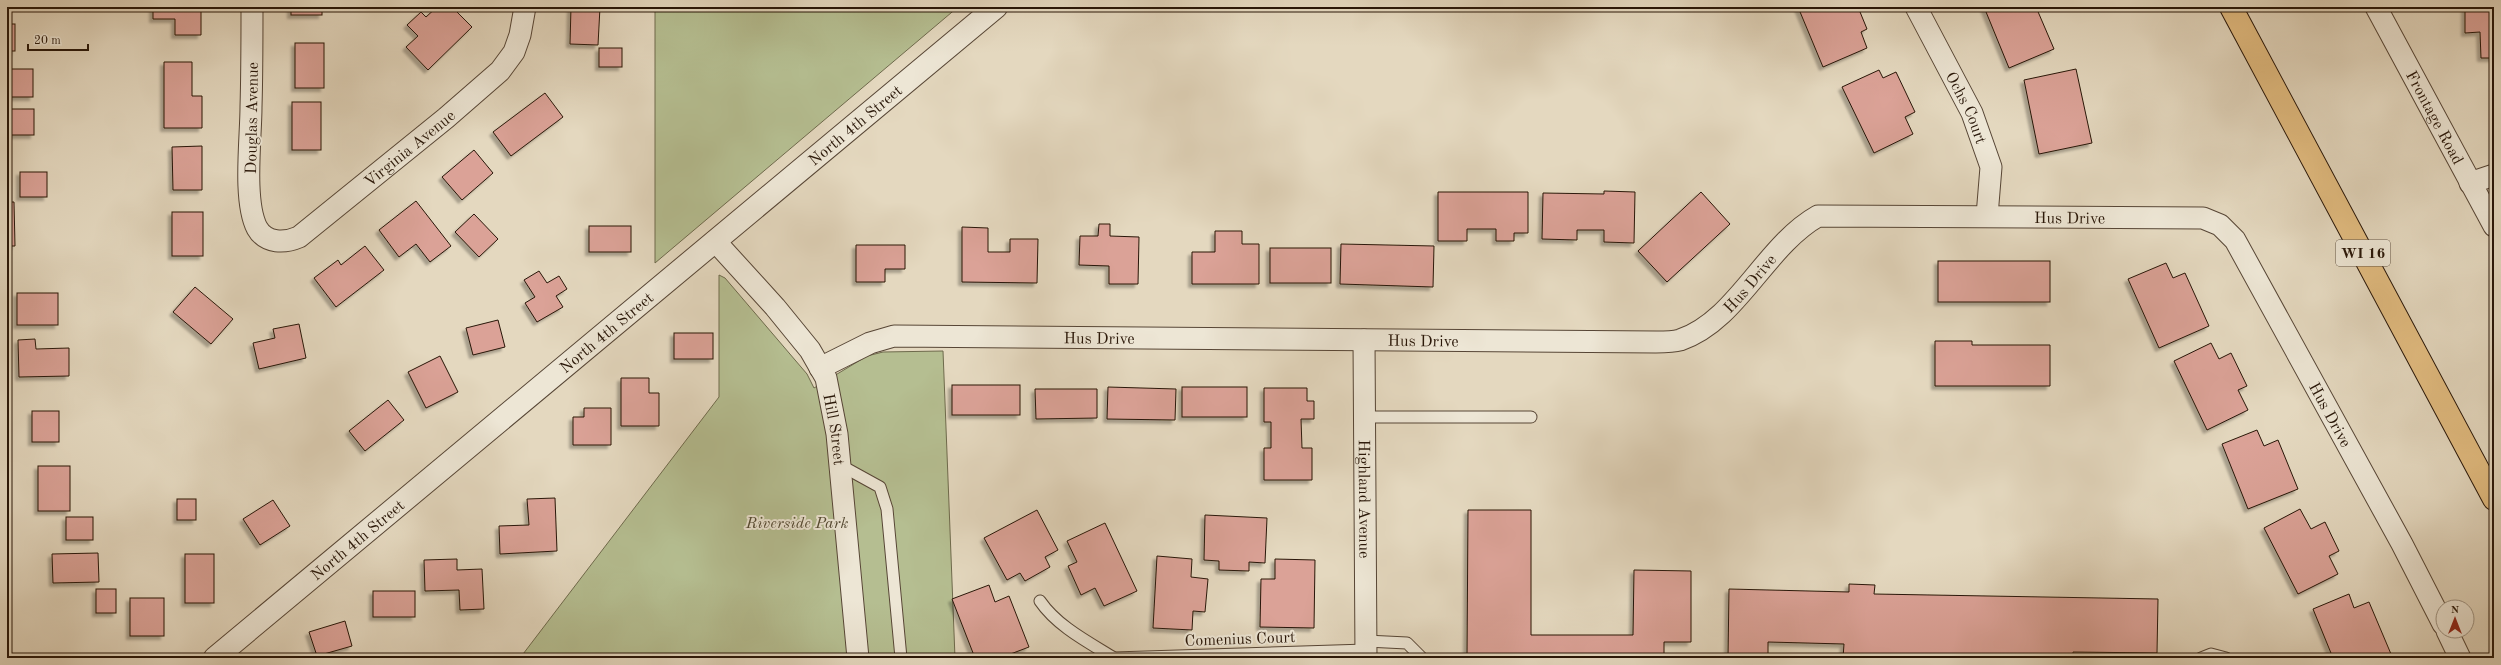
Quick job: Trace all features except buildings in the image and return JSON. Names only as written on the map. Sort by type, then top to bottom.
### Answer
[{"type":"highway","name":"WI 16","points":[[2231,7],[2494,499]]},
{"type":"street","name":"Douglas Avenue","points":[[252,7],[249,192],[257,228]]},
{"type":"street","name":"Virginia Avenue","points":[[257,228],[266,238],[276,241],[289,241],[299,237],[446,118],[500,71],[514,52],[520,35],[525,7]]},
{"type":"street","name":"North 4th Street","points":[[215,658],[996,7]]},
{"type":"street","name":"Ochs Court","points":[[1916,7],[1972,113],[1992,167],[1987,216]]},
{"type":"street","name":"Frontage Road","points":[[2376,7],[2494,226]]},
{"type":"street","points":[[2470,183],[2494,175]]},
{"type":"street","name":"Hus Drive","points":[[820,368],[870,343],[894,336],[1656,342],[1679,340],[1708,326],[1779,248],[1804,224],[1818,216],[2188,217],[2212,221],[2229,232],[2402,544],[2435,608]]},
{"type":"street","name":"Hill Street","points":[[715,241],[775,306],[810,350],[820,368],[832,402],[840,465],[858,658]]},
{"type":"street","name":"Highland Avenue","points":[[1364,340],[1366,649]]},
{"type":"street","points":[[2451,639],[2460,658]]},
{"type":"lane","points":[[1364,417],[1531,417]]},
{"type":"lane","points":[[840,465],[880,487],[886,509],[901,658]]},
{"type":"lane","points":[[1040,601],[1047,611],[1086,641],[1114,658]]},
{"type":"lane","name":"Comenius Court","points":[[1114,658],[1366,649],[1407,643],[1422,658]]},
{"type":"lane","points":[[2201,658],[2211,654],[2226,658]]},
{"type":"green space","points":[[655,7],[958,7],[655,263]]},
{"type":"green space","name":"Riverside Park","points":[[719,275],[725,278],[807,374],[814,388],[867,356],[883,352],[943,351],[955,658],[520,658],[719,397]]}]
